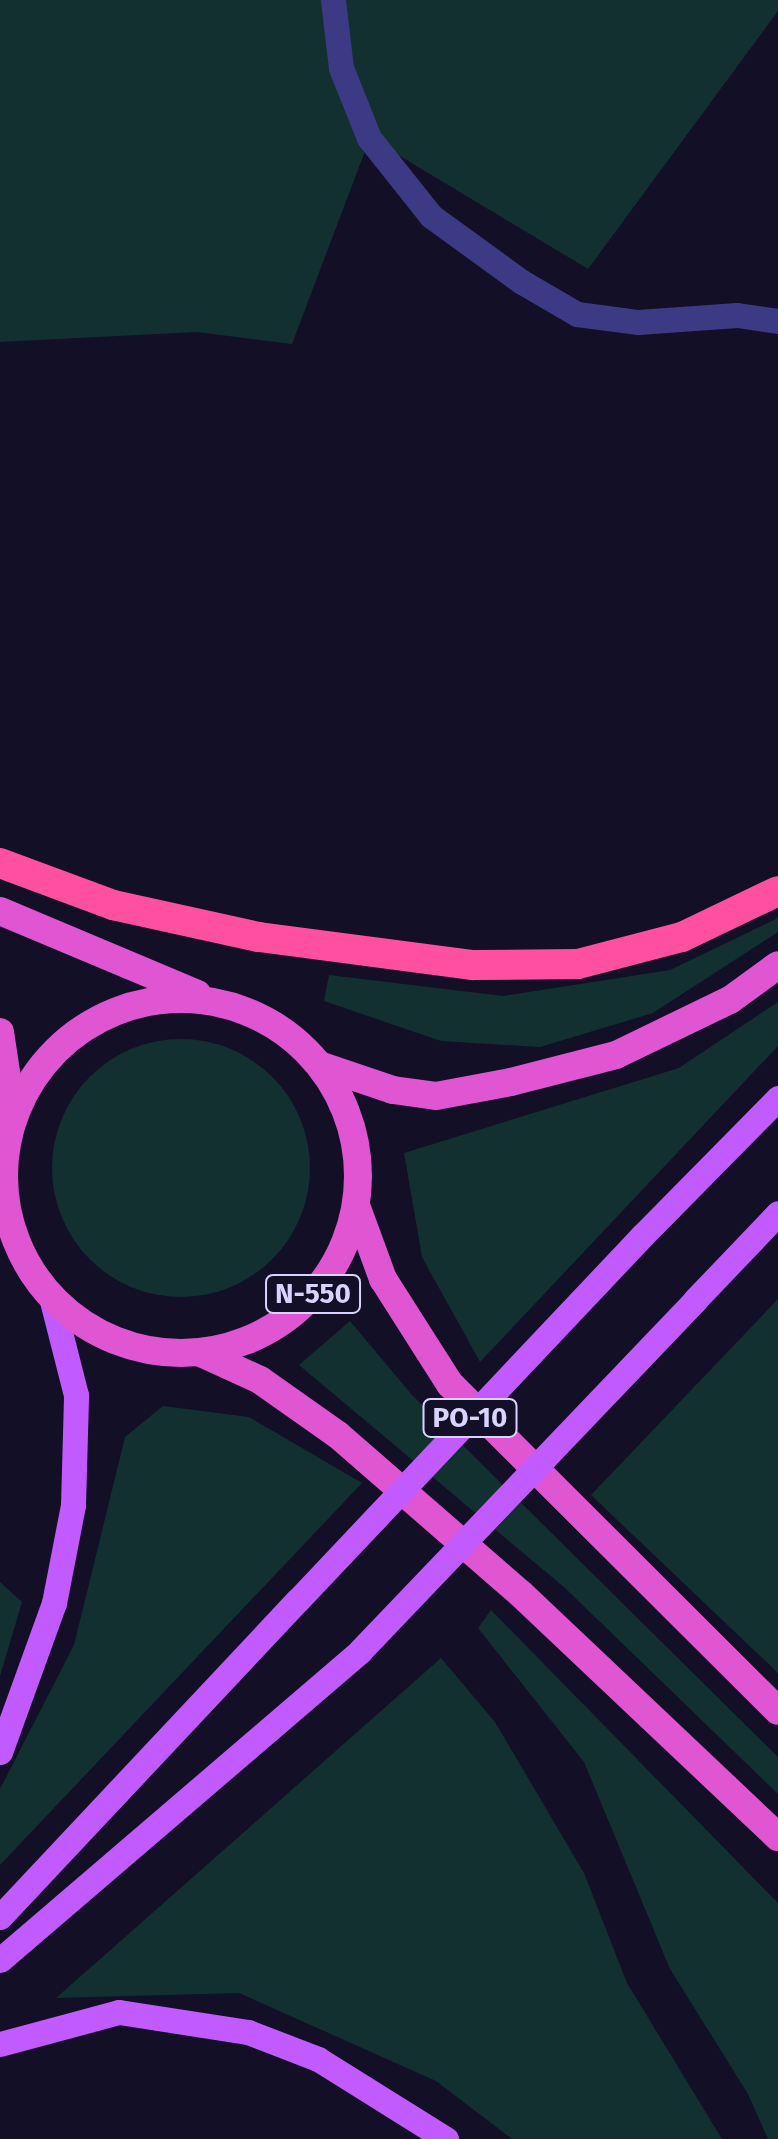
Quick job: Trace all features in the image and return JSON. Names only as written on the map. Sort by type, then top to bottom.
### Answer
[{"type":"highway","points":[[0,863],[113,905],[258,938],[472,965],[578,964],[682,936],[778,891]]},
{"type":"highway","name":"N-550","points":[[0,911],[273,1023],[322,1066],[351,1126],[359,1158],[356,1208],[343,1252],[318,1290],[285,1320],[245,1342],[201,1353]]},
{"type":"highway","points":[[322,1066],[393,1090],[436,1096],[511,1082],[616,1055],[730,1000],[778,965]]},
{"type":"highway","name":"N-550","points":[[7,1138],[50,1057],[107,1014],[140,1003],[212,1000]]},
{"type":"highway","name":"N-550","points":[[0,1032],[10,1226],[51,1297],[119,1343],[201,1353],[260,1380],[338,1435],[521,1594],[778,1836]]},
{"type":"highway","name":"N-550","points":[[356,1208],[384,1280],[450,1384],[778,1711]]},
{"type":"main road","name":"PO-10","points":[[0,1917],[642,1236],[778,1098]]},
{"type":"main road","name":"PO-10","points":[[0,1960],[360,1651],[778,1213]]},
{"type":"main road","points":[[0,1752],[54,1603],[74,1506],[76,1395],[51,1297]]},
{"type":"main road","points":[[0,2044],[119,2012],[248,2032],[318,2059],[446,2139]]},
{"type":"street","points":[[333,0],[341,68],[370,138],[430,216],[522,282],[578,314],[638,322],[738,314],[778,321]]},
{"type":"green space","points":[[0,0],[778,0],[778,11],[588,269],[370,138],[292,344],[197,332],[0,342]]},
{"type":"green space","points":[[778,918],[778,932],[653,1013],[540,1047],[441,1041],[324,1001],[329,975],[503,996],[670,970]]},
{"type":"green space","points":[[778,1002],[778,1046],[480,1362],[422,1257],[404,1153],[679,1068]]},
{"type":"green space","points":[[181,1039],[206,1041],[230,1049],[272,1077],[300,1119],[308,1143],[308,1193],[300,1217],[272,1259],[230,1287],[206,1295],[181,1297],[156,1295],[132,1287],[90,1259],[62,1217],[54,1193],[52,1168],[54,1143],[62,1119],[90,1077],[132,1049],[156,1041]]},
{"type":"green space","points":[[778,1299],[778,1673],[591,1495]]},
{"type":"green space","points":[[350,1321],[412,1395],[778,1757],[778,1794],[565,1588],[299,1365]]},
{"type":"green space","points":[[163,1406],[249,1417],[362,1483],[0,1865],[0,1789],[74,1645],[125,1437]]},
{"type":"green space","points":[[0,1582],[22,1602],[0,1676]]},
{"type":"green space","points":[[491,1610],[778,1903],[778,2139],[768,2139],[748,2094],[670,1969],[584,1762],[478,1628]]},
{"type":"green space","points":[[441,1658],[495,1722],[584,1873],[627,1983],[722,2139],[512,2139],[436,2081],[239,1993],[56,1998]]}]
